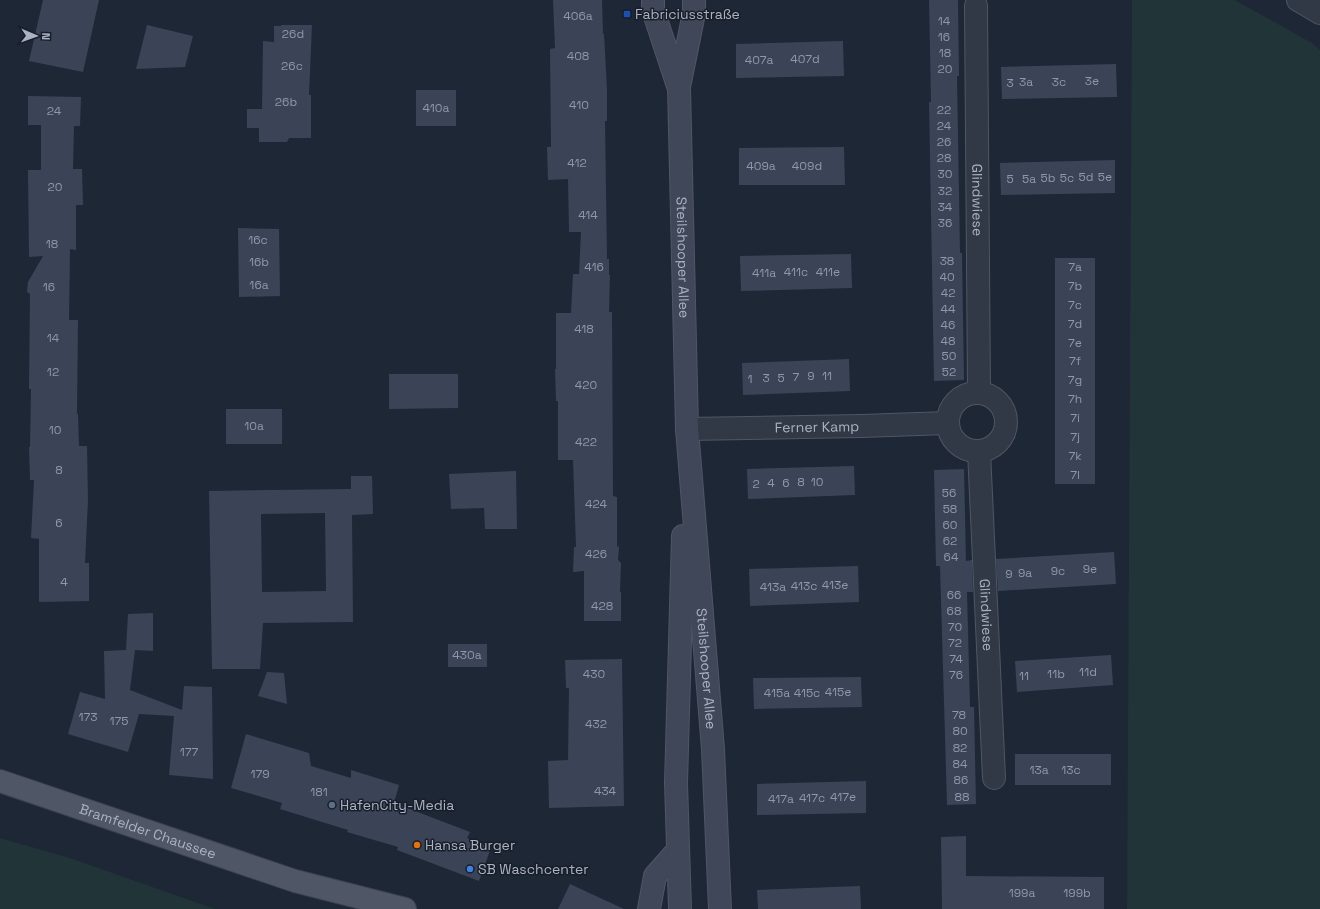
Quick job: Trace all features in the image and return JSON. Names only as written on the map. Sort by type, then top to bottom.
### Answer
[{"type":"main road","name":"Steilshooper Allee","points":[[653,0],[653,10],[679,87]]},
{"type":"main road","name":"Steilshooper Allee","points":[[680,909],[676,783],[687,429],[679,87],[694,13],[694,0]]},
{"type":"main road","name":"Steilshooper Allee","points":[[687,429],[713,749],[720,909]]},
{"type":"main road","name":"Bramfelder Chaussee","points":[[0,781],[295,881],[404,909]]},
{"type":"main road","points":[[649,909],[655,876],[678,850]]},
{"type":"main road","name":"Bramfelder Chaussee","points":[[295,881],[340,909]]},
{"type":"street","points":[[1298,0],[1320,13]]},
{"type":"street","name":"Glindwiese","points":[[976,6],[980,393]]},
{"type":"street","points":[[980,393],[997,401],[1003,409],[1006,418],[1002,436],[996,444],[988,449],[979,451],[970,450],[961,446],[954,440],[949,432],[948,423],[954,404],[961,398],[970,394],[980,393]]},
{"type":"street","name":"Ferner Kamp","points":[[687,429],[948,423]]},
{"type":"street","name":"Glindwiese","points":[[979,451],[994,778]]},
{"type":"green space","points":[[1132,0],[1235,0],[1312,43],[1320,50],[1320,909],[1127,909]]},
{"type":"green space","points":[[0,838],[70,858],[215,909],[0,909]]},
{"type":"building","points":[[43,0],[99,0],[83,72],[29,61]]},
{"type":"building","points":[[553,0],[602,0],[607,89],[607,121],[605,121],[607,259],[609,259],[610,275],[609,312],[612,312],[613,496],[617,497],[617,547],[619,546],[618,560],[621,563],[621,621],[584,621],[584,571],[573,572],[574,547],[576,547],[573,460],[558,460],[558,401],[556,401],[555,369],[556,313],[571,313],[573,274],[579,274],[581,232],[569,232],[568,179],[548,180],[547,147],[551,147],[550,49],[555,48]]},
{"type":"building","points":[[929,0],[958,0],[959,76],[957,76],[964,380],[934,381],[929,102],[931,102]]},
{"type":"building","points":[[147,25],[193,36],[185,67],[136,69]]},
{"type":"building","points":[[312,25],[309,95],[311,95],[311,138],[289,138],[287,142],[259,142],[259,128],[247,128],[247,109],[262,109],[263,41],[274,42],[274,26]]},
{"type":"building","points":[[843,41],[844,76],[736,78],[736,44]]},
{"type":"building","points":[[1116,64],[1117,97],[1002,99],[1001,67]]},
{"type":"building","points":[[416,90],[456,90],[456,126],[416,126]]},
{"type":"building","points":[[28,96],[81,97],[80,126],[74,126],[73,169],[82,169],[83,205],[76,205],[76,250],[70,249],[69,320],[78,320],[77,414],[79,446],[87,446],[88,500],[85,563],[89,563],[89,601],[39,602],[39,539],[31,538],[34,480],[30,480],[30,294],[27,292],[28,282],[43,256],[29,257],[28,170],[41,170],[41,125],[28,125]]},
{"type":"building","points":[[844,147],[845,185],[739,185],[739,148]]},
{"type":"building","points":[[1115,160],[1115,193],[1001,195],[1000,163]]},
{"type":"building","points":[[238,228],[279,229],[280,296],[239,297]]},
{"type":"building","points":[[851,254],[852,288],[741,291],[740,256]]},
{"type":"building","points":[[1055,258],[1095,258],[1095,484],[1055,484]]},
{"type":"building","points":[[849,359],[850,391],[743,395],[742,363]]},
{"type":"building","points":[[389,374],[458,374],[458,408],[389,409]]},
{"type":"building","points":[[226,409],[282,409],[282,444],[226,444]]},
{"type":"building","points":[[854,466],[855,495],[748,499],[747,469]]},
{"type":"building","points":[[964,469],[966,561],[972,560],[973,592],[967,592],[970,707],[974,707],[976,804],[947,805],[940,566],[936,566],[934,470]]},
{"type":"building","points":[[516,471],[517,529],[485,529],[484,508],[451,509],[449,474]]},
{"type":"building","points":[[351,476],[372,476],[373,514],[352,515],[353,622],[263,623],[260,669],[212,669],[209,491],[351,489]],"holes":[[[325,513],[326,591],[262,592],[261,514]]]},
{"type":"building","points":[[1114,552],[1116,584],[998,591],[996,559]]},
{"type":"building","points":[[858,566],[859,602],[750,606],[749,569]]},
{"type":"building","points":[[153,613],[153,651],[135,650],[130,690],[182,710],[184,686],[212,687],[213,779],[169,775],[174,716],[139,714],[128,752],[68,734],[80,692],[105,699],[104,651],[126,650],[128,614]]},
{"type":"building","points":[[448,644],[487,644],[487,667],[448,667]]},
{"type":"building","points":[[1111,655],[1113,685],[1017,692],[1015,661]]},
{"type":"building","points":[[622,659],[624,806],[549,808],[548,761],[568,760],[569,688],[566,688],[565,660]]},
{"type":"building","points":[[267,672],[284,673],[287,704],[258,696]]},
{"type":"building","points":[[861,677],[862,707],[754,709],[753,678]]},
{"type":"building","points":[[246,734],[309,753],[311,766],[351,778],[351,770],[399,785],[394,803],[470,832],[467,838],[491,848],[479,881],[397,850],[398,847],[347,832],[348,830],[280,809],[282,803],[231,788]]},
{"type":"building","points":[[1015,754],[1111,754],[1111,785],[1015,785]]},
{"type":"building","points":[[866,781],[866,813],[757,815],[757,784]]},
{"type":"building","points":[[966,836],[966,876],[1104,877],[1104,909],[942,909],[941,837]]},
{"type":"building","points":[[570,884],[624,909],[558,909]]},
{"type":"building","points":[[860,886],[861,909],[758,909],[757,890]]},
{"type":"place","name":"Fabriciusstraße","points":[[627,14]]},
{"type":"place","name":"HafenCity-Media","points":[[332,805]]},
{"type":"place","name":"Hansa Burger","points":[[417,845]]},
{"type":"place","name":"SB Waschcenter","points":[[470,869]]}]
